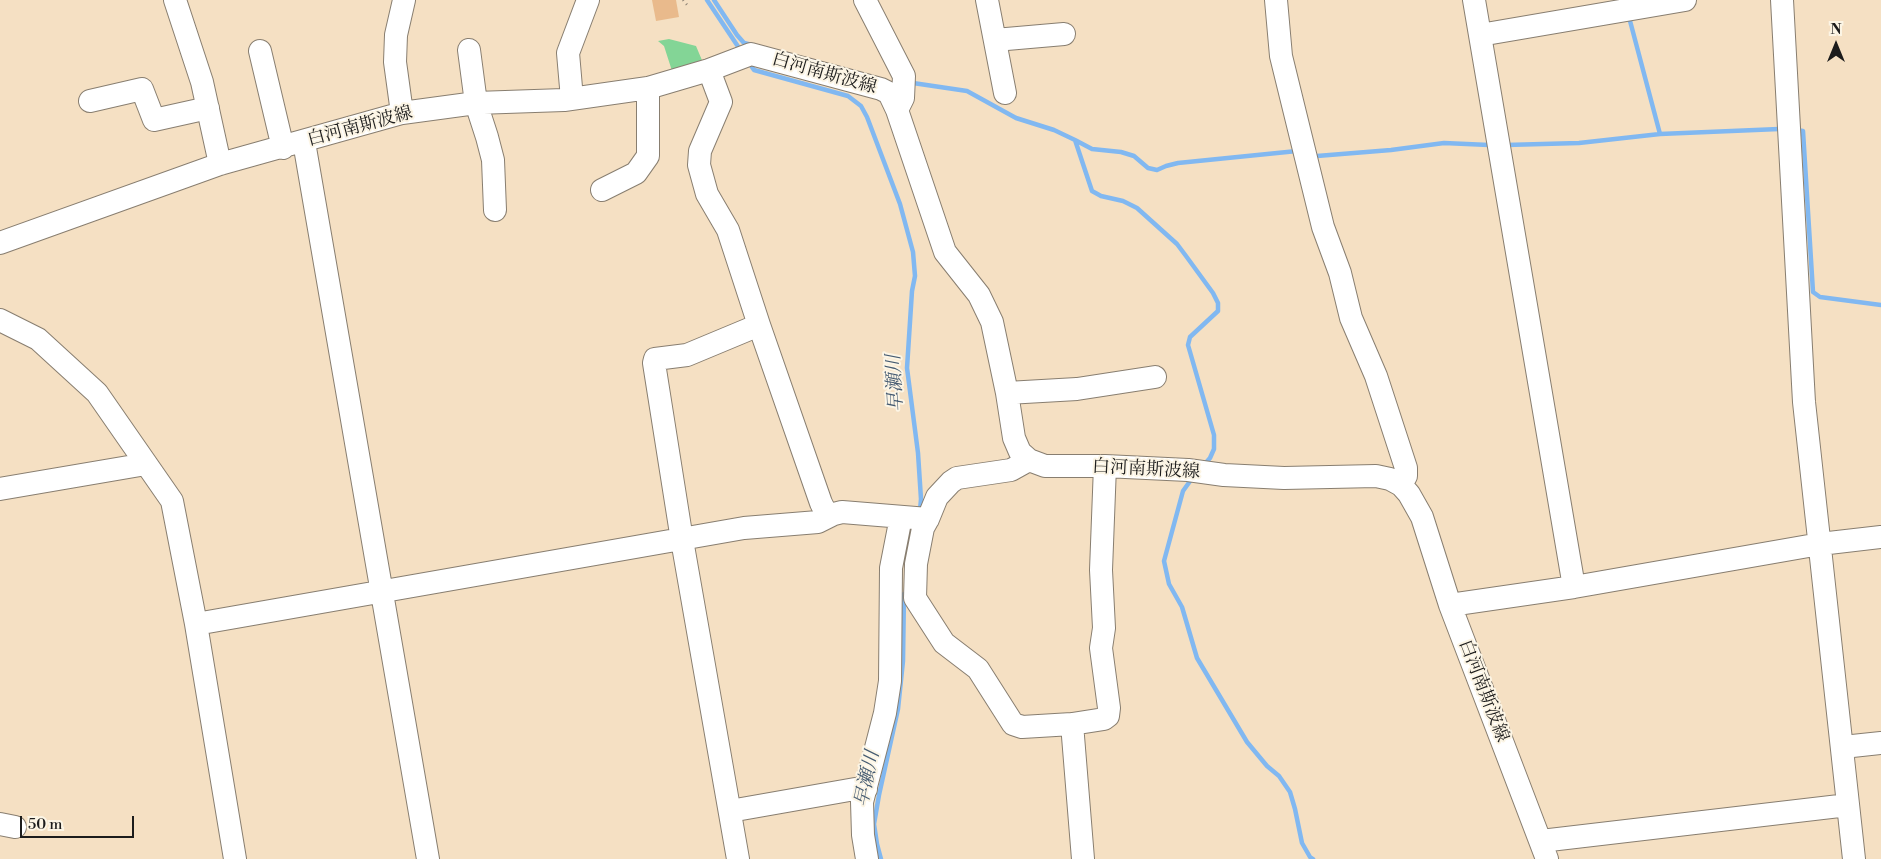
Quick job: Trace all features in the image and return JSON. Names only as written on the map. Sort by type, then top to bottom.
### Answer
[{"type":"street","points":[[175,0],[202,82],[220,164]]},
{"type":"street","points":[[402,113],[395,62],[396,35],[404,0]]},
{"type":"street","points":[[572,98],[568,54],[588,0]]},
{"type":"street","points":[[865,0],[904,76],[903,98],[897,110]]},
{"type":"street","points":[[987,0],[1005,93]]},
{"type":"street","points":[[1276,0],[1281,56],[1323,227],[1340,273],[1350,318],[1376,376],[1406,468],[1406,476],[1401,485]]},
{"type":"street","points":[[1474,0],[1574,588]]},
{"type":"street","points":[[1480,35],[1685,0]]},
{"type":"street","points":[[1782,0],[1804,394],[1854,859]]},
{"type":"street","points":[[995,40],[1064,34]]},
{"type":"street","points":[[469,50],[476,103],[493,160],[495,210]]},
{"type":"street","points":[[260,51],[293,145],[381,592],[428,859]]},
{"type":"street","name":"白河南斯波線","points":[[0,243],[220,164],[402,113],[476,103],[572,98],[648,88],[709,70],[741,57],[881,89],[888,93],[897,110],[945,252],[979,295],[992,322],[1008,393],[1014,438],[1020,452],[1029,460],[1045,466],[1105,466],[1188,470],[1224,475],[1284,478],[1376,476],[1390,479],[1401,485],[1409,494],[1422,517],[1450,605],[1544,850]]},
{"type":"street","points":[[709,70],[721,102],[700,151],[699,165],[707,194],[728,230],[821,503],[828,517]]},
{"type":"street","points":[[602,190],[636,173],[648,156],[648,88]]},
{"type":"street","points":[[90,100],[142,89],[154,120],[208,108]]},
{"type":"street","points":[[0,320],[38,339],[98,393],[172,501],[196,624],[235,859]]},
{"type":"street","points":[[738,859],[682,540],[654,363],[655,359],[687,355],[759,324]]},
{"type":"street","points":[[1008,393],[1077,388],[1155,377]]},
{"type":"street","points":[[868,859],[864,842],[862,802],[886,713],[889,689],[891,568],[915,518],[951,482],[957,478],[1011,470],[1029,460]]},
{"type":"street","points":[[0,489],[146,464]]},
{"type":"street","points":[[196,624],[744,528],[818,522],[842,512],[915,518],[923,528],[916,564],[915,598],[944,643],[978,669],[1013,724],[1022,727],[1072,724],[1104,719],[1108,716],[1109,708],[1101,648],[1104,628],[1101,570],[1105,466]]},
{"type":"street","points":[[1450,605],[1574,588],[1820,544],[1881,537]]},
{"type":"street","points":[[1072,724],[1083,859]]},
{"type":"street","points":[[1843,747],[1881,743]]},
{"type":"street","points":[[730,811],[855,789],[866,789]]},
{"type":"street","points":[[1544,850],[1550,838],[1848,805]]},
{"type":"path","points":[[683,0],[688,6]]},
{"type":"green space","points":[[669,39],[696,46],[704,65],[673,74],[664,46],[658,41]]},
{"type":"building","points":[[652,0],[676,0],[679,17],[656,21]]},
{"type":"waterway","name":"早瀬川","points":[[707,0],[741,51]]},
{"type":"waterway","points":[[714,0],[737,35],[744,43],[752,45]]},
{"type":"waterway","points":[[1629,17],[1660,134]]},
{"type":"waterway","name":"早瀬川","points":[[748,61],[754,70],[848,96],[861,106],[867,117],[900,204],[913,252],[915,276],[912,291],[907,368],[918,453],[920,511]]},
{"type":"waterway","points":[[913,83],[967,91],[1016,118],[1054,130],[1075,140],[1092,191],[1101,196],[1123,201],[1137,208],[1177,244],[1213,293],[1218,303],[1218,311],[1190,337],[1188,345],[1214,435],[1214,449],[1210,458],[1203,466]]},
{"type":"waterway","points":[[1506,145],[1579,143],[1660,134],[1779,129]]},
{"type":"waterway","points":[[1796,130],[1803,131],[1813,292],[1820,297],[1881,305]]},
{"type":"waterway","points":[[1075,140],[1092,149],[1121,152],[1134,156],[1148,168],[1157,170],[1178,163],[1297,151]]},
{"type":"waterway","points":[[1317,156],[1391,150],[1444,143],[1489,145]]},
{"type":"waterway","points":[[1193,477],[1183,491],[1164,561],[1169,584],[1182,607],[1197,658],[1247,742],[1267,766],[1279,776],[1290,792],[1302,843],[1313,859]]},
{"type":"waterway","name":"早瀬川","points":[[881,859],[874,824],[898,709],[903,661],[904,594]]}]
